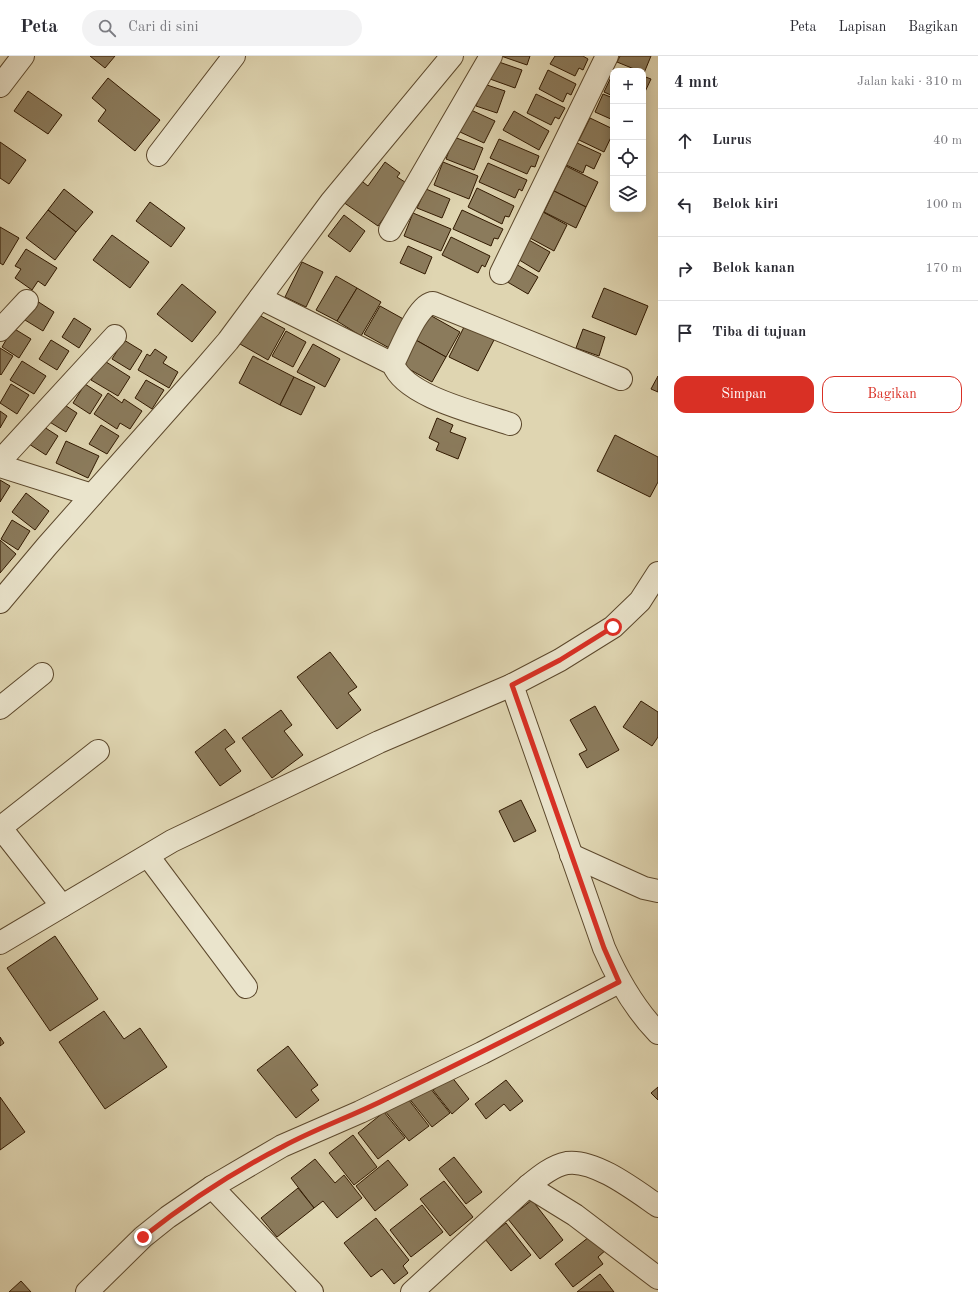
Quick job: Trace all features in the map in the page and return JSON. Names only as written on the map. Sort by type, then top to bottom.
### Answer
[{"type":"street","points":[[0,86],[24,56]]},
{"type":"street","points":[[158,155],[234,56]]},
{"type":"street","points":[[0,602],[92,495],[204,370],[332,202],[452,56]]},
{"type":"street","points":[[390,230],[491,56]]},
{"type":"street","points":[[501,273],[607,56]]},
{"type":"street","points":[[260,298],[393,364]]},
{"type":"street","points":[[0,330],[27,301]]},
{"type":"street","points":[[510,424],[442,401],[416,388],[402,379],[395,372],[393,364],[421,310],[429,303],[433,303],[621,379]]},
{"type":"street","points":[[0,461],[115,336]]},
{"type":"street","points":[[0,466],[92,495]]},
{"type":"street","points":[[0,943],[179,838],[372,745],[512,685],[560,660],[613,627],[640,601],[658,574]]},
{"type":"street","points":[[0,708],[42,674]]},
{"type":"street","points":[[512,685],[604,948],[619,982],[632,1002],[658,1033]]},
{"type":"street","points":[[62,906],[0,828],[98,751]]},
{"type":"street","points":[[571,855],[644,888],[658,891]]},
{"type":"street","points":[[148,856],[246,987]]},
{"type":"street","points":[[87,1292],[143,1237],[168,1217],[212,1187],[282,1146],[360,1112],[474,1057],[619,982]]},
{"type":"street","points":[[412,1292],[528,1186],[544,1173],[558,1166],[567,1163],[580,1163],[595,1168],[658,1206]]},
{"type":"street","points":[[528,1186],[575,1215],[658,1278]]},
{"type":"street","points":[[212,1187],[312,1292]]},
{"type":"building","points":[[90,56],[115,56],[105,68]]},
{"type":"building","points":[[501,56],[530,56],[527,65]]},
{"type":"building","points":[[555,56],[583,56],[588,59],[583,70],[579,68],[575,76],[550,64]]},
{"type":"building","points":[[620,56],[651,56],[646,68],[632,68],[617,62]]},
{"type":"building","points":[[496,61],[522,70],[515,88],[490,79]]},
{"type":"building","points":[[548,70],[576,84],[571,95],[567,93],[563,102],[539,89]]},
{"type":"building","points":[[646,77],[651,79],[646,90]]},
{"type":"building","points":[[108,78],[160,120],[135,151],[98,121],[106,110],[92,98]]},
{"type":"building","points":[[610,79],[610,95],[604,92]]},
{"type":"building","points":[[484,84],[505,91],[497,113],[476,106]]},
{"type":"building","points":[[28,91],[62,115],[48,134],[14,111]]},
{"type":"building","points":[[536,94],[565,108],[559,119],[555,117],[551,125],[527,113]]},
{"type":"building","points":[[603,94],[610,97],[610,119],[595,112]]},
{"type":"building","points":[[471,110],[495,121],[484,143],[460,132]]},
{"type":"building","points":[[514,111],[549,131],[539,150],[503,130]]},
{"type":"building","points":[[590,118],[610,128],[610,139],[604,152],[579,140]]},
{"type":"building","points":[[454,137],[483,148],[474,170],[446,159]]},
{"type":"building","points":[[499,139],[539,156],[535,167],[531,166],[527,174],[490,158]]},
{"type":"building","points":[[0,142],[26,160],[9,184],[0,178]]},
{"type":"building","points":[[575,142],[601,154],[594,169],[586,165],[583,173],[564,164]]},
{"type":"building","points":[[385,162],[400,173],[397,177],[408,184],[378,226],[343,202],[359,179],[368,186]]},
{"type":"building","points":[[443,162],[478,176],[469,199],[434,185]]},
{"type":"building","points":[[488,163],[527,180],[522,191],[519,189],[515,198],[479,182]]},
{"type":"building","points":[[566,166],[598,182],[586,207],[554,191]]},
{"type":"building","points":[[477,188],[514,206],[509,217],[505,216],[502,224],[468,207]]},
{"type":"building","points":[[64,189],[93,212],[76,232],[48,210]]},
{"type":"building","points":[[426,189],[450,199],[442,218],[417,208]]},
{"type":"building","points":[[554,191],[586,207],[576,228],[544,212]]},
{"type":"building","points":[[150,202],[185,228],[171,247],[136,221]]},
{"type":"building","points":[[48,210],[76,232],[55,260],[26,238]]},
{"type":"building","points":[[462,210],[503,229],[498,239],[494,238],[491,246],[453,229]]},
{"type":"building","points":[[543,212],[567,225],[554,251],[530,238]]},
{"type":"building","points":[[413,213],[451,229],[441,251],[404,236]]},
{"type":"building","points":[[344,215],[365,231],[350,252],[328,236]]},
{"type":"building","points":[[0,227],[19,238],[3,265],[0,263]]},
{"type":"building","points":[[112,235],[149,262],[130,288],[93,260]]},
{"type":"building","points":[[451,237],[490,256],[485,267],[482,265],[478,273],[442,255]]},
{"type":"building","points":[[527,239],[550,252],[539,272],[516,258]]},
{"type":"building","points":[[408,246],[432,257],[425,274],[400,263]]},
{"type":"building","points":[[26,249],[57,268],[45,286],[38,281],[32,290],[15,278],[21,269],[15,266]]},
{"type":"building","points":[[302,262],[323,272],[306,307],[285,297]]},
{"type":"building","points":[[514,263],[538,277],[528,294],[504,280]]},
{"type":"building","points":[[336,276],[357,288],[337,321],[316,310]]},
{"type":"building","points":[[182,284],[216,312],[192,342],[157,314]]},
{"type":"building","points":[[357,288],[381,302],[361,336],[337,321]]},
{"type":"building","points":[[604,288],[648,306],[636,335],[592,317]]},
{"type":"building","points":[[37,301],[54,312],[43,331],[25,320]]},
{"type":"building","points":[[380,306],[407,321],[391,349],[364,334]]},
{"type":"building","points":[[257,314],[285,329],[268,360],[240,344]]},
{"type":"building","points":[[428,314],[460,332],[446,357],[414,339]]},
{"type":"building","points":[[74,318],[91,329],[79,348],[62,337]]},
{"type":"building","points":[[465,325],[494,340],[478,371],[449,357]]},
{"type":"building","points":[[13,328],[31,339],[19,358],[2,347]]},
{"type":"building","points":[[583,329],[605,337],[599,356],[576,348]]},
{"type":"building","points":[[286,331],[306,342],[293,367],[272,356]]},
{"type":"building","points":[[414,339],[446,357],[432,382],[400,364]]},
{"type":"building","points":[[51,340],[69,351],[57,370],[39,359]]},
{"type":"building","points":[[124,340],[142,351],[130,370],[112,359]]},
{"type":"building","points":[[313,344],[340,359],[325,387],[297,372]]},
{"type":"building","points":[[0,348],[13,356],[1,375],[0,374]]},
{"type":"building","points":[[155,349],[167,357],[163,363],[178,372],[169,388],[138,370],[147,354],[150,356]]},
{"type":"building","points":[[253,356],[294,377],[280,405],[239,383]]},
{"type":"building","points":[[103,360],[130,377],[118,396],[91,380]]},
{"type":"building","points":[[22,361],[46,376],[34,394],[10,380]]},
{"type":"building","points":[[658,376],[658,392],[651,389]]},
{"type":"building","points":[[294,377],[315,387],[301,415],[280,405]]},
{"type":"building","points":[[146,380],[164,390],[152,409],[135,398]]},
{"type":"building","points":[[11,384],[29,395],[17,414],[0,403]]},
{"type":"building","points":[[85,384],[102,395],[90,414],[73,403]]},
{"type":"building","points":[[108,393],[122,403],[124,399],[142,411],[130,429],[120,423],[117,429],[94,414]]},
{"type":"building","points":[[60,402],[77,413],[66,432],[48,421]]},
{"type":"building","points":[[0,411],[7,416],[0,428]]},
{"type":"building","points":[[437,418],[453,425],[450,432],[466,438],[458,459],[436,450],[439,443],[429,438]]},
{"type":"building","points":[[41,425],[58,436],[46,455],[29,444]]},
{"type":"building","points":[[101,425],[119,436],[107,454],[89,444]]},
{"type":"building","points":[[615,435],[658,457],[658,482],[650,497],[597,471]]},
{"type":"building","points":[[66,441],[99,456],[88,478],[56,463]]},
{"type":"building","points":[[0,480],[10,486],[0,502]]},
{"type":"building","points":[[26,493],[49,511],[35,530],[12,512]]},
{"type":"building","points":[[12,520],[30,531],[18,550],[1,539]]},
{"type":"building","points":[[0,540],[16,554],[0,573]]},
{"type":"building","points":[[330,652],[357,687],[348,693],[361,710],[337,729],[297,677]]},
{"type":"building","points":[[641,701],[658,712],[658,737],[652,746],[623,727]]},
{"type":"building","points":[[595,706],[619,750],[587,768],[579,754],[587,750],[570,720]]},
{"type":"building","points":[[281,710],[292,725],[284,731],[303,755],[272,778],[242,738]]},
{"type":"building","points":[[225,729],[235,742],[225,749],[241,771],[220,786],[195,752]]},
{"type":"building","points":[[521,800],[536,831],[514,842],[499,811]]},
{"type":"building","points":[[55,936],[98,999],[50,1031],[7,968]]},
{"type":"building","points":[[104,1011],[124,1039],[140,1028],[167,1067],[105,1109],[59,1042]]},
{"type":"building","points":[[0,1037],[4,1043],[0,1046]]},
{"type":"building","points":[[288,1046],[318,1085],[311,1090],[319,1100],[296,1118],[257,1070]]},
{"type":"building","points":[[451,1076],[469,1099],[452,1114],[433,1090]]},
{"type":"building","points":[[506,1080],[523,1101],[510,1111],[504,1104],[486,1119],[475,1104]]},
{"type":"building","points":[[426,1083],[450,1113],[432,1127],[408,1097]]},
{"type":"building","points":[[658,1087],[658,1100],[651,1093]]},
{"type":"building","points":[[405,1095],[429,1126],[409,1141],[385,1111]]},
{"type":"building","points":[[0,1097],[25,1132],[0,1150]]},
{"type":"building","points":[[384,1112],[405,1138],[378,1159],[358,1133]]},
{"type":"building","points":[[353,1135],[377,1167],[354,1185],[329,1153]]},
{"type":"building","points":[[454,1157],[482,1192],[466,1204],[439,1169]]},
{"type":"building","points":[[315,1159],[335,1183],[344,1175],[362,1198],[337,1218],[323,1201],[314,1208],[291,1178]]},
{"type":"building","points":[[388,1160],[408,1185],[375,1211],[356,1186]]},
{"type":"building","points":[[444,1181],[473,1217],[450,1236],[420,1199]]},
{"type":"building","points":[[298,1188],[314,1208],[277,1237],[261,1218]]},
{"type":"building","points":[[532,1200],[563,1240],[540,1259],[508,1219]]},
{"type":"building","points":[[422,1205],[443,1232],[411,1257],[390,1230]]},
{"type":"building","points":[[376,1218],[409,1260],[403,1266],[408,1273],[394,1284],[382,1269],[371,1277],[344,1243]]},
{"type":"building","points":[[506,1223],[531,1255],[511,1271],[485,1239]]},
{"type":"building","points":[[594,1233],[607,1249],[598,1257],[603,1264],[573,1287],[555,1264]]},
{"type":"building","points":[[600,1274],[614,1292],[577,1292]]},
{"type":"building","points":[[21,1281],[31,1292],[9,1292]]},
{"type":"route","points":[[143,1237],[168,1217],[212,1187],[282,1146],[360,1112],[482,1053],[619,982],[604,948],[512,685],[560,660],[613,627]]}]
